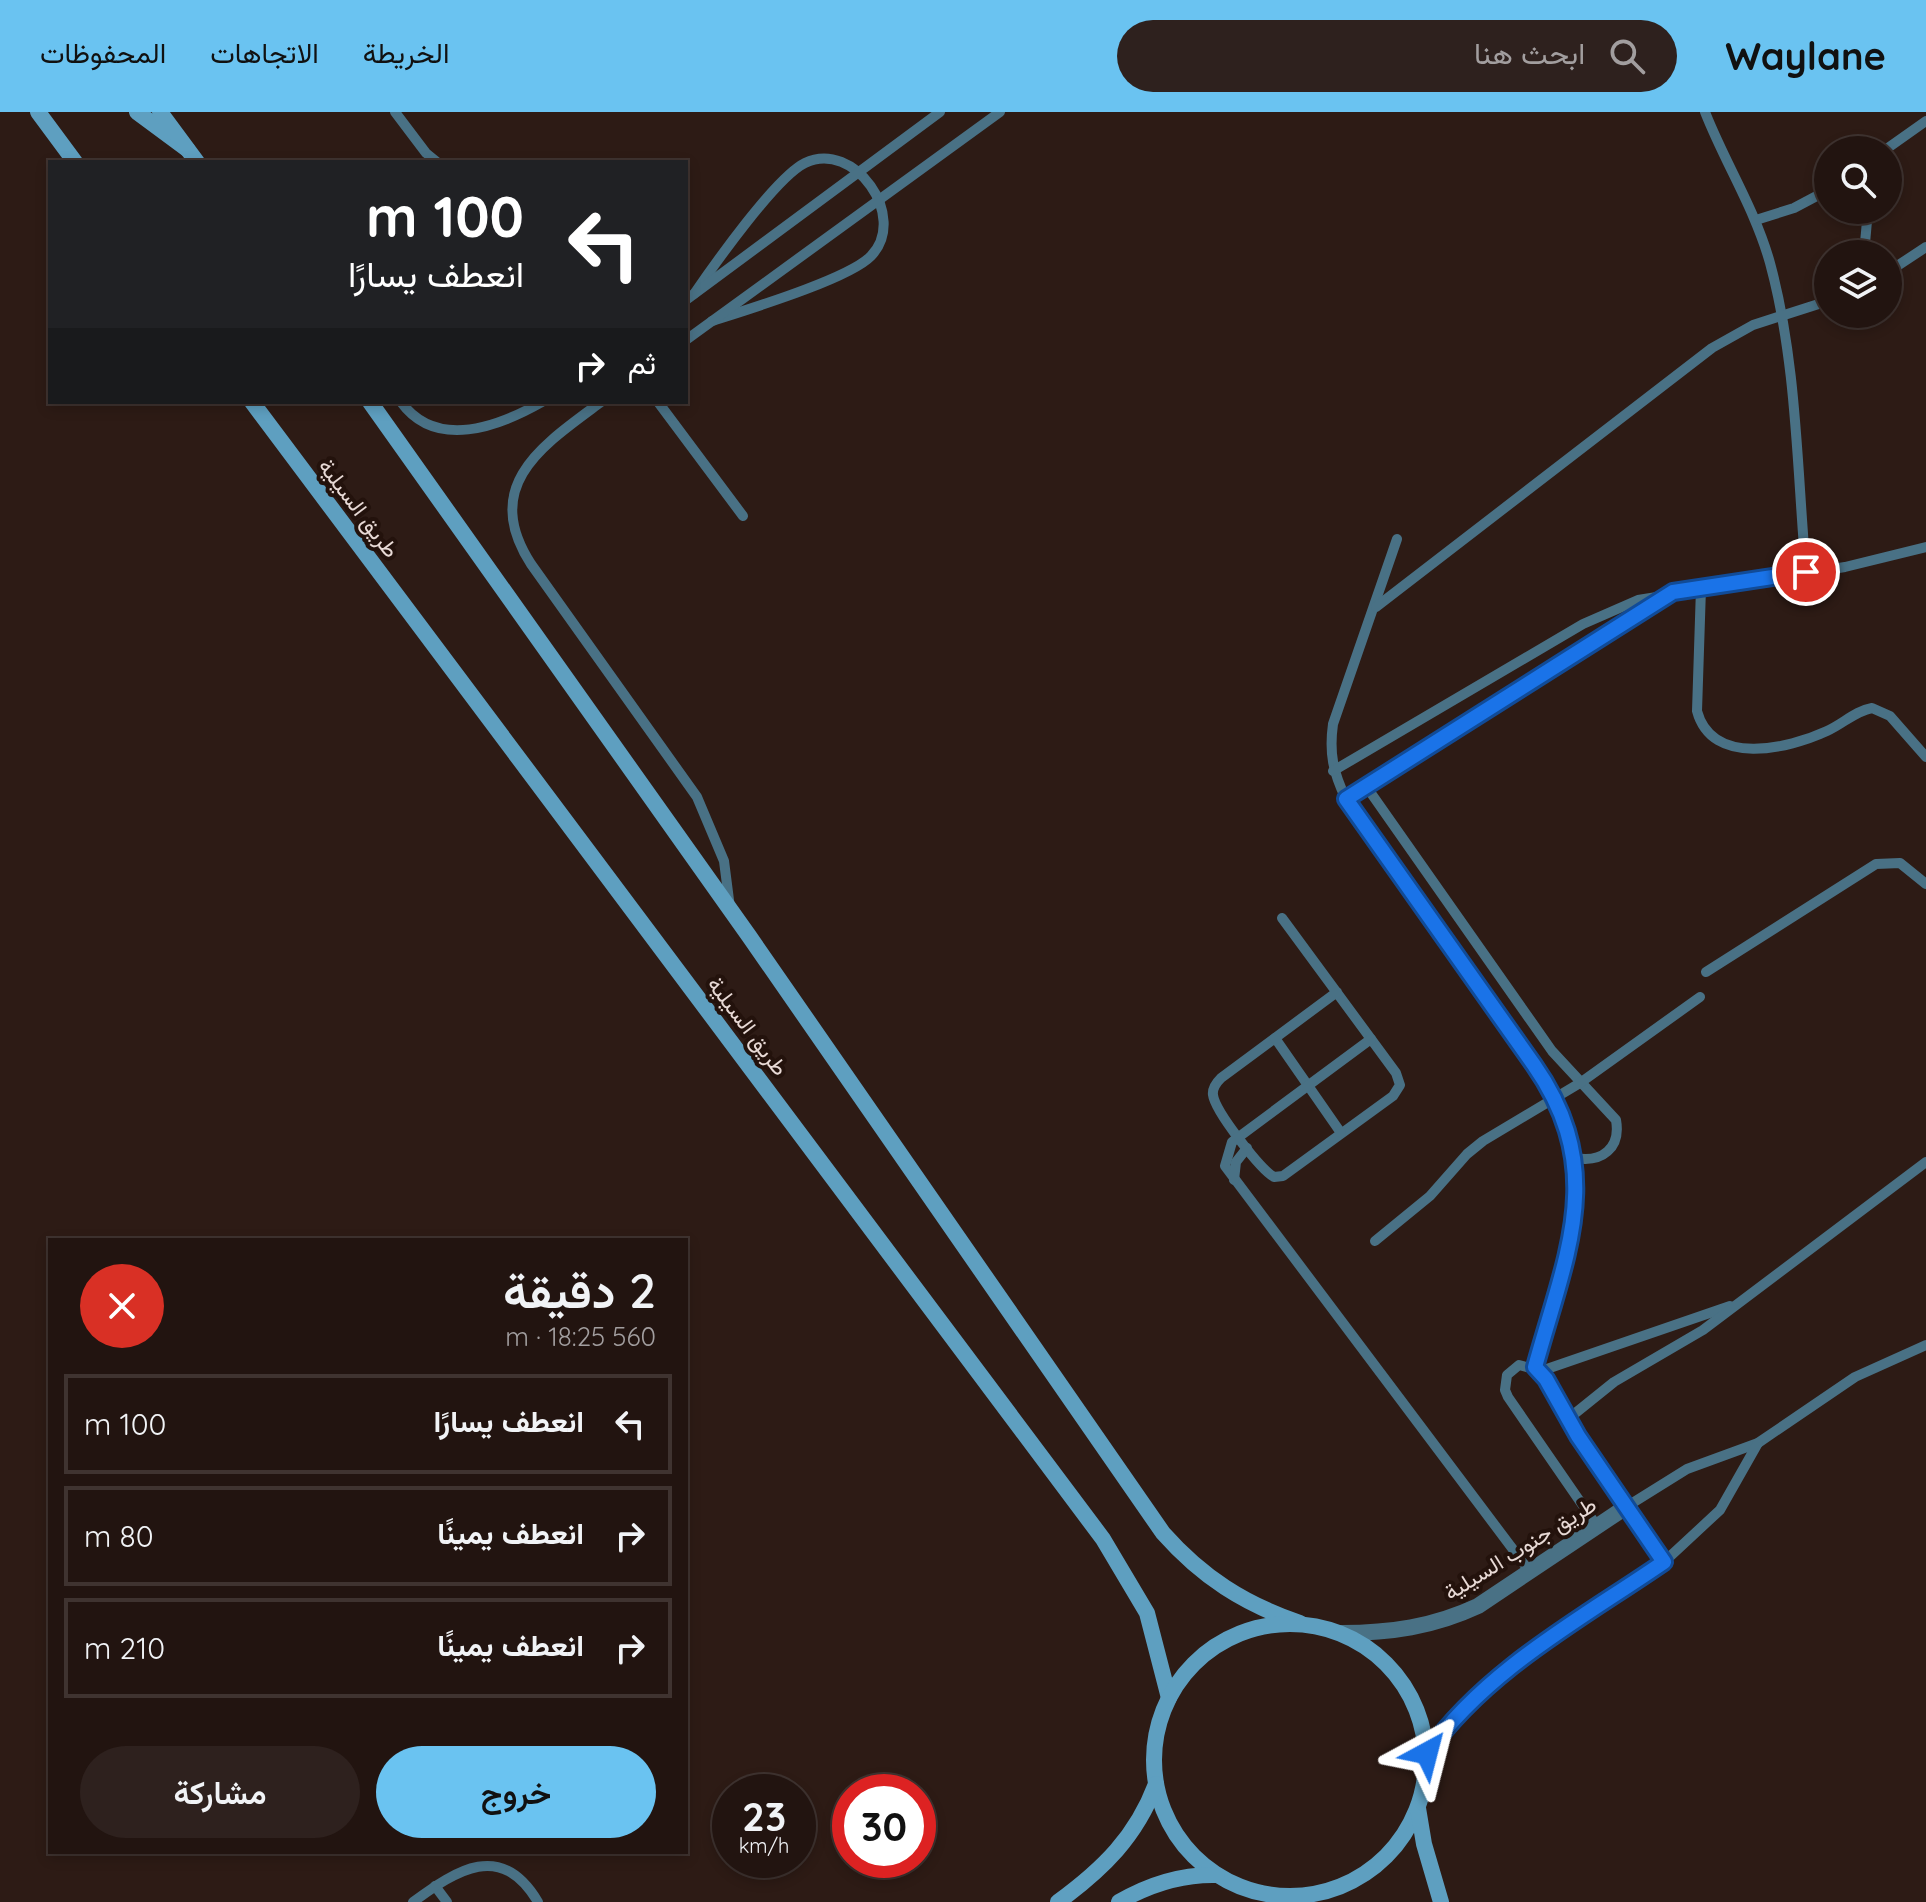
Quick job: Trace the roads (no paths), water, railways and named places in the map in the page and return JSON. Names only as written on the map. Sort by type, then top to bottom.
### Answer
[{"type":"main road","points":[[38,112],[74,160]]},
{"type":"main road","points":[[137,112],[192,156]]},
{"type":"main road","points":[[160,112],[192,156]]},
{"type":"main road","name":"طريق السيلية","points":[[253,404],[1103,1539],[1147,1613],[1169,1698]]},
{"type":"main road","points":[[371,404],[731,910],[1163,1533],[1210,1580],[1238,1598],[1300,1623],[1341,1633],[1368,1648],[1400,1681],[1421,1722],[1427,1753],[1425,1781],[1418,1808],[1404,1835],[1385,1859],[1361,1878],[1309,1899],[1273,1896],[1244,1888],[1217,1875],[1184,1845],[1171,1826],[1156,1784],[1155,1754],[1159,1726],[1169,1698],[1194,1664],[1237,1634],[1268,1625],[1300,1623]]},
{"type":"main road","points":[[1058,1902],[1094,1875],[1125,1843],[1156,1784]]},
{"type":"main road","points":[[1418,1808],[1424,1844],[1441,1902]]},
{"type":"main road","points":[[1119,1902],[1162,1882],[1199,1874],[1217,1875]]},
{"type":"street","name":"طريق جنوب السيلية","points":[[1341,1633],[1398,1631],[1453,1618],[1530,1572],[1626,1507]]},
{"type":"street","points":[[1427,1753],[1456,1715],[1489,1683],[1664,1562]]},
{"type":"lane","points":[[395,112],[435,160]]},
{"type":"lane","points":[[690,297],[940,112]]},
{"type":"lane","points":[[688,339],[1000,112]]},
{"type":"lane","points":[[1705,112],[1756,220],[1781,317],[1806,572]]},
{"type":"lane","points":[[1902,138],[1926,121]]},
{"type":"lane","points":[[690,297],[795,169],[826,159],[848,164],[859,172],[878,201],[884,231],[877,250],[863,264],[712,321]]},
{"type":"lane","points":[[1756,220],[1794,208],[1814,197]]},
{"type":"lane","points":[[1902,263],[1926,247]]},
{"type":"lane","points":[[1375,607],[1712,348],[1753,325],[1814,306]]},
{"type":"lane","points":[[403,404],[418,421],[453,432],[500,421],[538,404]]},
{"type":"lane","points":[[598,404],[547,441],[527,462],[513,498],[517,538],[531,564],[697,797],[724,861],[731,910]]},
{"type":"lane","points":[[659,404],[743,516]]},
{"type":"lane","points":[[1397,539],[1333,724],[1330,750],[1333,771],[1346,799],[1554,1097],[1575,1158],[1576,1209],[1538,1369],[1664,1562],[1720,1510],[1758,1443]]},
{"type":"lane","points":[[1333,771],[1583,624],[1638,600],[1845,567],[1926,547]]},
{"type":"lane","points":[[1701,588],[1697,711],[1705,730],[1717,742],[1742,748],[1793,743],[1829,731],[1872,708],[1890,716],[1926,757]]},
{"type":"lane","points":[[1346,799],[1673,592]]},
{"type":"lane","points":[[1366,786],[1552,1051],[1616,1120],[1618,1133],[1613,1146],[1603,1156],[1589,1161],[1575,1158]]},
{"type":"lane","points":[[1706,972],[1876,864],[1900,863],[1926,884]]},
{"type":"lane","points":[[1282,918],[1337,992],[1396,1073],[1400,1085],[1393,1096],[1279,1177],[1267,1172],[1247,1148],[1214,1099],[1213,1089],[1221,1078],[1337,992]]},
{"type":"lane","points":[[1375,1241],[1430,1196],[1467,1154],[1580,1083],[1700,997]]},
{"type":"lane","points":[[1275,1038],[1341,1133]]},
{"type":"lane","points":[[1371,1039],[1232,1142],[1225,1157],[1234,1180],[1530,1572]]},
{"type":"lane","points":[[1234,1180],[1236,1162],[1247,1148]]},
{"type":"lane","points":[[1568,1419],[1614,1382],[1687,1341],[1926,1162]]},
{"type":"lane","points":[[1597,1526],[1505,1390],[1507,1375],[1513,1369],[1527,1365],[1538,1369],[1736,1304]]},
{"type":"lane","points":[[1626,1507],[1687,1469],[1758,1443],[1855,1377],[1926,1345]]},
{"type":"lane","points":[[413,1902],[466,1867],[483,1865],[501,1868],[517,1876],[538,1902]]},
{"type":"lane","points":[[435,1886],[447,1902]]}]
